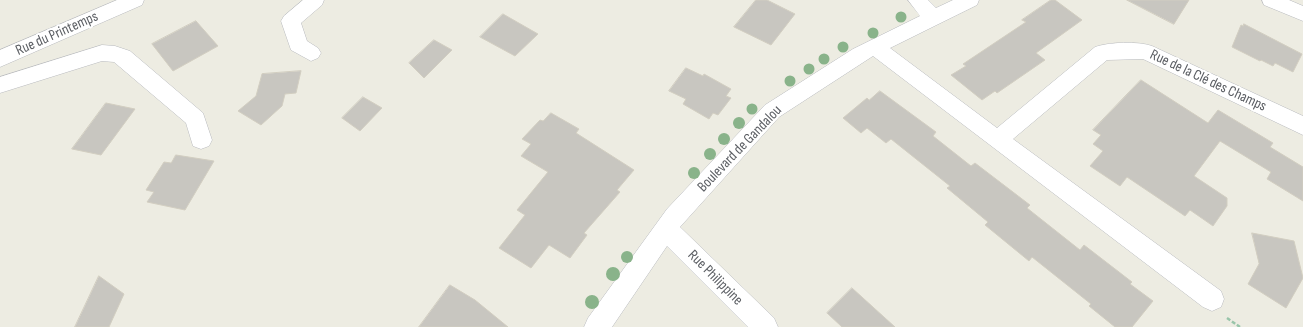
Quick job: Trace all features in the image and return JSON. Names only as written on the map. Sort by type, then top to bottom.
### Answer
[{"type":"street","name":"Rue du Printemps","points":[[0,59],[135,0]]},
{"type":"street","points":[[311,53],[298,45],[291,21],[315,0]]},
{"type":"street","points":[[917,0],[934,18]]},
{"type":"street","name":"Boulevard de Gandalou","points":[[597,327],[666,228],[772,111],[860,54],[970,0]]},
{"type":"street","points":[[1271,0],[1303,14]]},
{"type":"street","points":[[875,47],[997,140],[1212,299]]},
{"type":"street","name":"Rue de la Clé des Champs","points":[[997,140],[1102,52],[1144,51],[1303,126]]},
{"type":"street","points":[[0,85],[102,53],[115,54],[123,57],[196,119],[201,140]]},
{"type":"street","name":"Rue Philippine","points":[[666,228],[765,327]]},
{"type":"building","points":[[756,0],[767,0],[795,14],[771,45],[734,27]]},
{"type":"building","points":[[1051,0],[1055,0],[1082,20],[1036,53],[1045,60],[997,93],[995,91],[982,100],[951,75],[966,66],[963,64],[1026,22],[1022,20]]},
{"type":"building","points":[[1127,0],[1189,0],[1174,24]]},
{"type":"building","points":[[503,14],[538,34],[515,56],[480,37]]},
{"type":"building","points":[[196,21],[218,46],[173,71],[152,44]]},
{"type":"building","points":[[1244,24],[1302,54],[1293,72],[1275,63],[1273,66],[1261,60],[1260,61],[1232,47],[1241,25],[1243,26]]},
{"type":"building","points":[[434,40],[452,50],[424,78],[409,63]]},
{"type":"building","points":[[686,68],[703,76],[704,74],[731,89],[726,96],[731,98],[718,115],[713,113],[709,119],[683,104],[686,99],[669,91]]},
{"type":"building","points":[[301,71],[296,93],[285,94],[282,106],[261,125],[238,111],[256,96],[262,74]]},
{"type":"building","points":[[1141,80],[1208,123],[1218,110],[1273,143],[1270,147],[1303,167],[1303,201],[1267,179],[1271,172],[1220,141],[1194,176],[1227,198],[1227,206],[1213,226],[1190,210],[1185,216],[1127,177],[1120,186],[1090,166],[1103,151],[1093,144],[1101,135],[1093,130]]},
{"type":"building","points":[[880,91],[936,132],[933,136],[971,166],[975,163],[1030,205],[1027,208],[1080,250],[1084,245],[1132,282],[1130,284],[1153,301],[1132,327],[1115,327],[1089,306],[1091,304],[1032,257],[1029,261],[985,225],[988,222],[947,188],[950,186],[891,139],[886,143],[867,128],[861,133],[843,118],[867,98],[869,100]]},
{"type":"building","points":[[363,97],[382,108],[360,131],[342,118]]},
{"type":"building","points":[[106,103],[135,109],[101,155],[72,149]]},
{"type":"building","points":[[551,113],[579,129],[576,133],[634,170],[617,190],[620,192],[584,233],[587,235],[570,258],[549,245],[531,268],[499,248],[525,215],[517,210],[548,172],[521,156],[531,144],[522,139],[540,120],[543,121]]},
{"type":"building","points":[[176,155],[214,161],[185,210],[147,202],[154,192],[146,190],[164,162],[171,163]]},
{"type":"building","points":[[1252,233],[1294,241],[1303,278],[1286,308],[1248,284],[1259,264]]},
{"type":"building","points":[[99,276],[124,294],[109,327],[75,327]]},
{"type":"building","points":[[450,285],[475,300],[508,327],[419,327]]},
{"type":"building","points":[[852,288],[895,327],[842,327],[827,313]]}]
